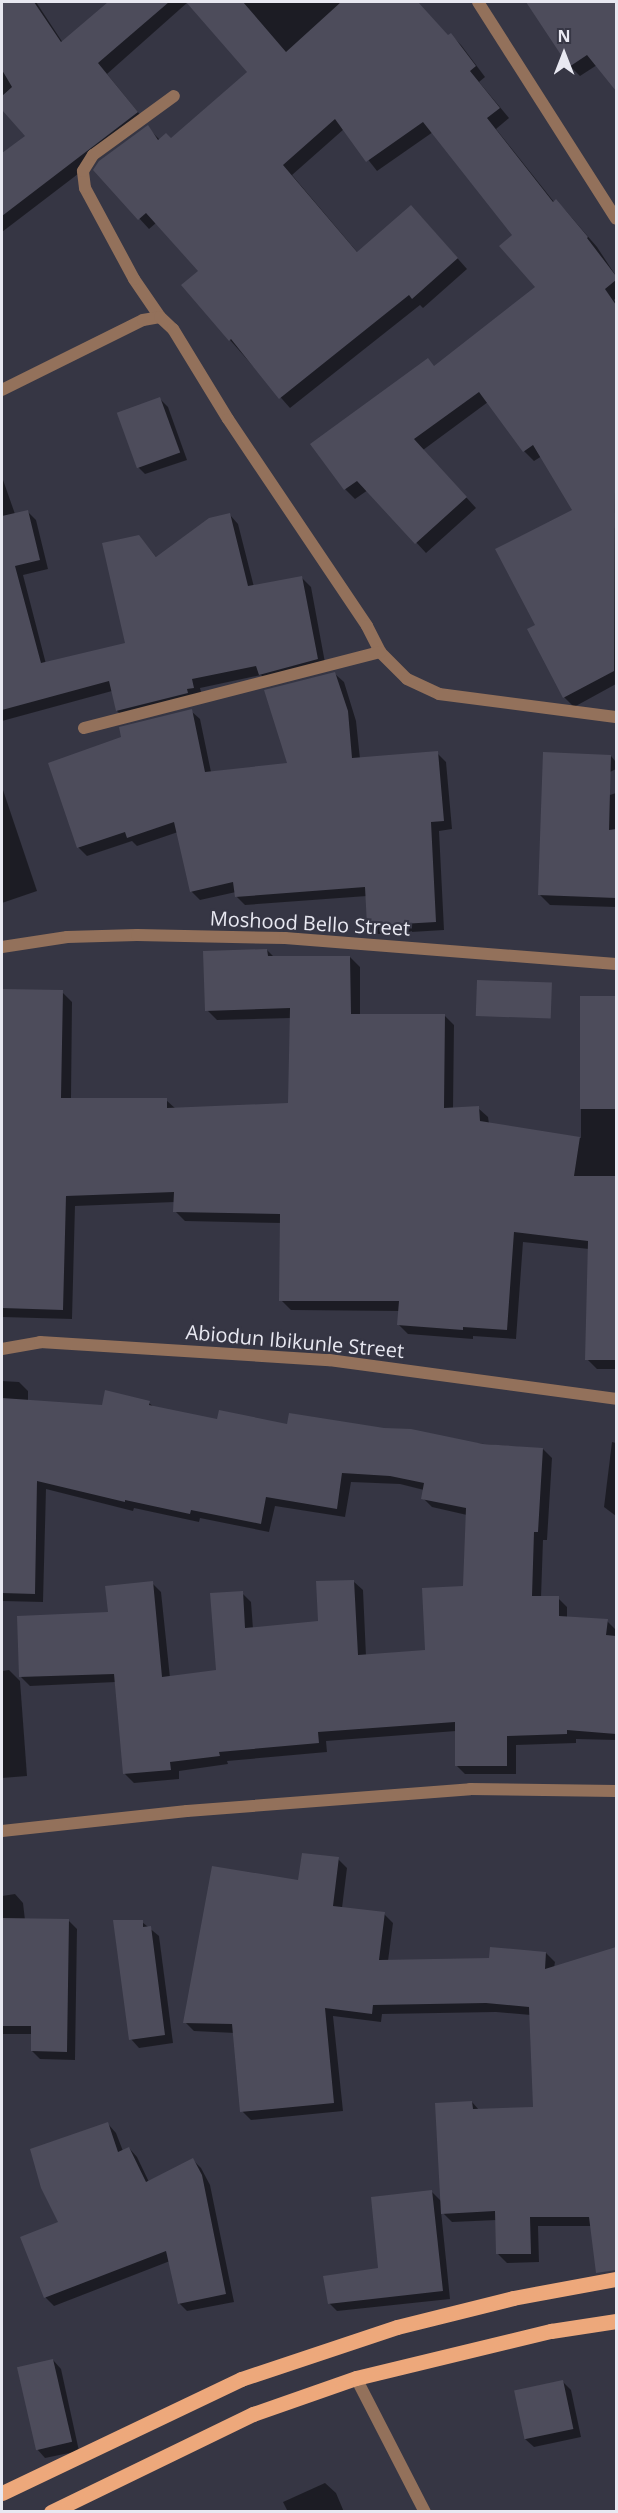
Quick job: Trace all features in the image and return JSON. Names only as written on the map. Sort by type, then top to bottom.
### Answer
[{"type":"main road","points":[[2,2493],[241,2379],[397,2327],[513,2298],[616,2279]]},
{"type":"main road","points":[[51,2511],[254,2414],[356,2378],[551,2331],[616,2320]]},
{"type":"street","points":[[478,2],[616,219]]},
{"type":"street","points":[[174,96],[93,155],[83,171],[85,188],[134,279],[160,317],[173,329],[228,418],[367,626],[380,652],[407,679],[439,694],[616,717]]},
{"type":"street","points":[[2,390],[143,320],[160,317]]},
{"type":"street","points":[[84,728],[380,652]]},
{"type":"street","name":"Moshood Bello Street","points":[[2,947],[67,937],[137,935],[285,938],[616,964]]},
{"type":"street","name":"Abiodun Ibikunle Street","points":[[2,1349],[40,1342],[329,1360],[616,1399]]},
{"type":"street","points":[[2,1831],[187,1811],[470,1789],[616,1791]]},
{"type":"street","points":[[356,2378],[425,2511]]},
{"type":"building","points":[[2,2],[34,2],[61,42],[108,2],[169,2],[98,63],[138,112],[2,216],[2,153],[25,136],[2,110],[2,96],[12,87],[2,70]]},
{"type":"building","points":[[186,2],[243,2],[286,52],[341,2],[418,2],[448,35],[451,33],[476,66],[470,71],[500,108],[487,118],[553,202],[556,199],[588,237],[616,276],[616,280],[605,289],[616,305],[614,671],[563,698],[527,629],[535,625],[495,549],[572,510],[533,445],[523,452],[479,392],[414,439],[467,497],[415,544],[357,481],[344,490],[310,444],[428,358],[434,366],[535,287],[499,246],[512,235],[423,122],[366,162],[335,119],[283,165],[357,252],[411,205],[458,258],[412,299],[409,295],[279,399],[231,339],[229,341],[181,285],[198,271],[146,213],[138,220],[93,170],[99,161],[148,125],[158,140],[166,133],[171,138],[247,72]]},
{"type":"building","points":[[526,2],[616,2],[616,91],[587,55],[569,67]]},
{"type":"building","points":[[160,397],[180,452],[137,468],[117,413]]},
{"type":"building","points":[[28,510],[40,560],[15,566],[41,663],[125,643],[102,543],[139,535],[156,557],[209,518],[230,513],[248,586],[302,576],[318,659],[259,675],[256,666],[192,679],[194,688],[187,689],[188,693],[116,711],[109,681],[2,710],[2,516]]},
{"type":"building","points":[[335,672],[348,711],[352,758],[438,751],[444,821],[431,822],[436,922],[367,926],[365,887],[235,897],[233,882],[190,892],[174,822],[127,838],[125,832],[77,848],[48,763],[121,737],[119,727],[192,709],[205,772],[287,763],[264,690]]},
{"type":"building","points":[[543,752],[611,755],[609,830],[616,829],[616,898],[538,895]]},
{"type":"building","points":[[267,949],[268,956],[350,956],[351,1014],[445,1014],[444,1108],[479,1106],[480,1121],[580,1137],[574,1176],[616,1176],[616,1360],[585,1360],[588,1241],[514,1232],[507,1330],[463,1327],[463,1330],[397,1325],[399,1301],[279,1301],[280,1214],[173,1212],[174,1192],[66,1196],[63,1310],[2,1308],[2,989],[63,990],[61,1098],[167,1098],[167,1108],[288,1103],[290,1008],[205,1011],[203,951]]},
{"type":"building","points":[[477,980],[552,983],[551,1019],[476,1016]]},
{"type":"building","points":[[580,996],[616,996],[616,1109],[580,1109]]},
{"type":"building","points":[[105,1390],[150,1401],[149,1405],[217,1419],[219,1410],[287,1424],[289,1413],[384,1428],[411,1429],[483,1444],[543,1448],[538,1532],[534,1532],[532,1596],[559,1596],[559,1616],[608,1619],[606,1635],[616,1636],[616,1734],[567,1730],[567,1734],[507,1736],[507,1766],[455,1766],[455,1722],[318,1732],[319,1743],[219,1752],[220,1756],[170,1762],[171,1770],[123,1774],[114,1674],[19,1677],[17,1616],[108,1612],[105,1586],[153,1581],[162,1677],[216,1670],[210,1593],[243,1591],[245,1628],[318,1621],[316,1581],[354,1580],[358,1655],[425,1650],[422,1588],[463,1586],[466,1508],[421,1499],[424,1483],[390,1476],[342,1473],[337,1509],[266,1497],[261,1524],[191,1510],[190,1514],[125,1500],[125,1502],[37,1481],[35,1594],[2,1593],[2,1398],[102,1405]]},
{"type":"building","points":[[302,1853],[339,1857],[333,1906],[385,1912],[379,1960],[489,1958],[490,1947],[546,1952],[545,1969],[616,1947],[616,2270],[596,2273],[589,2217],[530,2217],[531,2254],[496,2254],[495,2211],[441,2214],[435,2103],[472,2101],[473,2109],[533,2107],[529,2007],[486,2003],[373,2005],[372,2014],[325,2008],[334,2103],[240,2112],[232,2024],[183,2023],[212,1866],[298,1880]]},
{"type":"building","points":[[2,1918],[69,1919],[67,2052],[31,2051],[31,2026],[2,2026]]},
{"type":"building","points":[[113,1920],[143,1920],[143,1927],[151,1926],[165,2035],[129,2040]]},
{"type":"building","points":[[108,2122],[118,2152],[129,2147],[146,2182],[193,2158],[202,2175],[226,2294],[178,2304],[166,2251],[44,2298],[20,2237],[58,2222],[41,2188],[30,2149]]},
{"type":"building","points":[[432,2190],[443,2291],[328,2304],[323,2276],[378,2268],[371,2197]]},
{"type":"building","points":[[53,2359],[72,2442],[36,2450],[17,2367]]},
{"type":"building","points":[[563,2380],[573,2429],[524,2439],[514,2390]]}]
